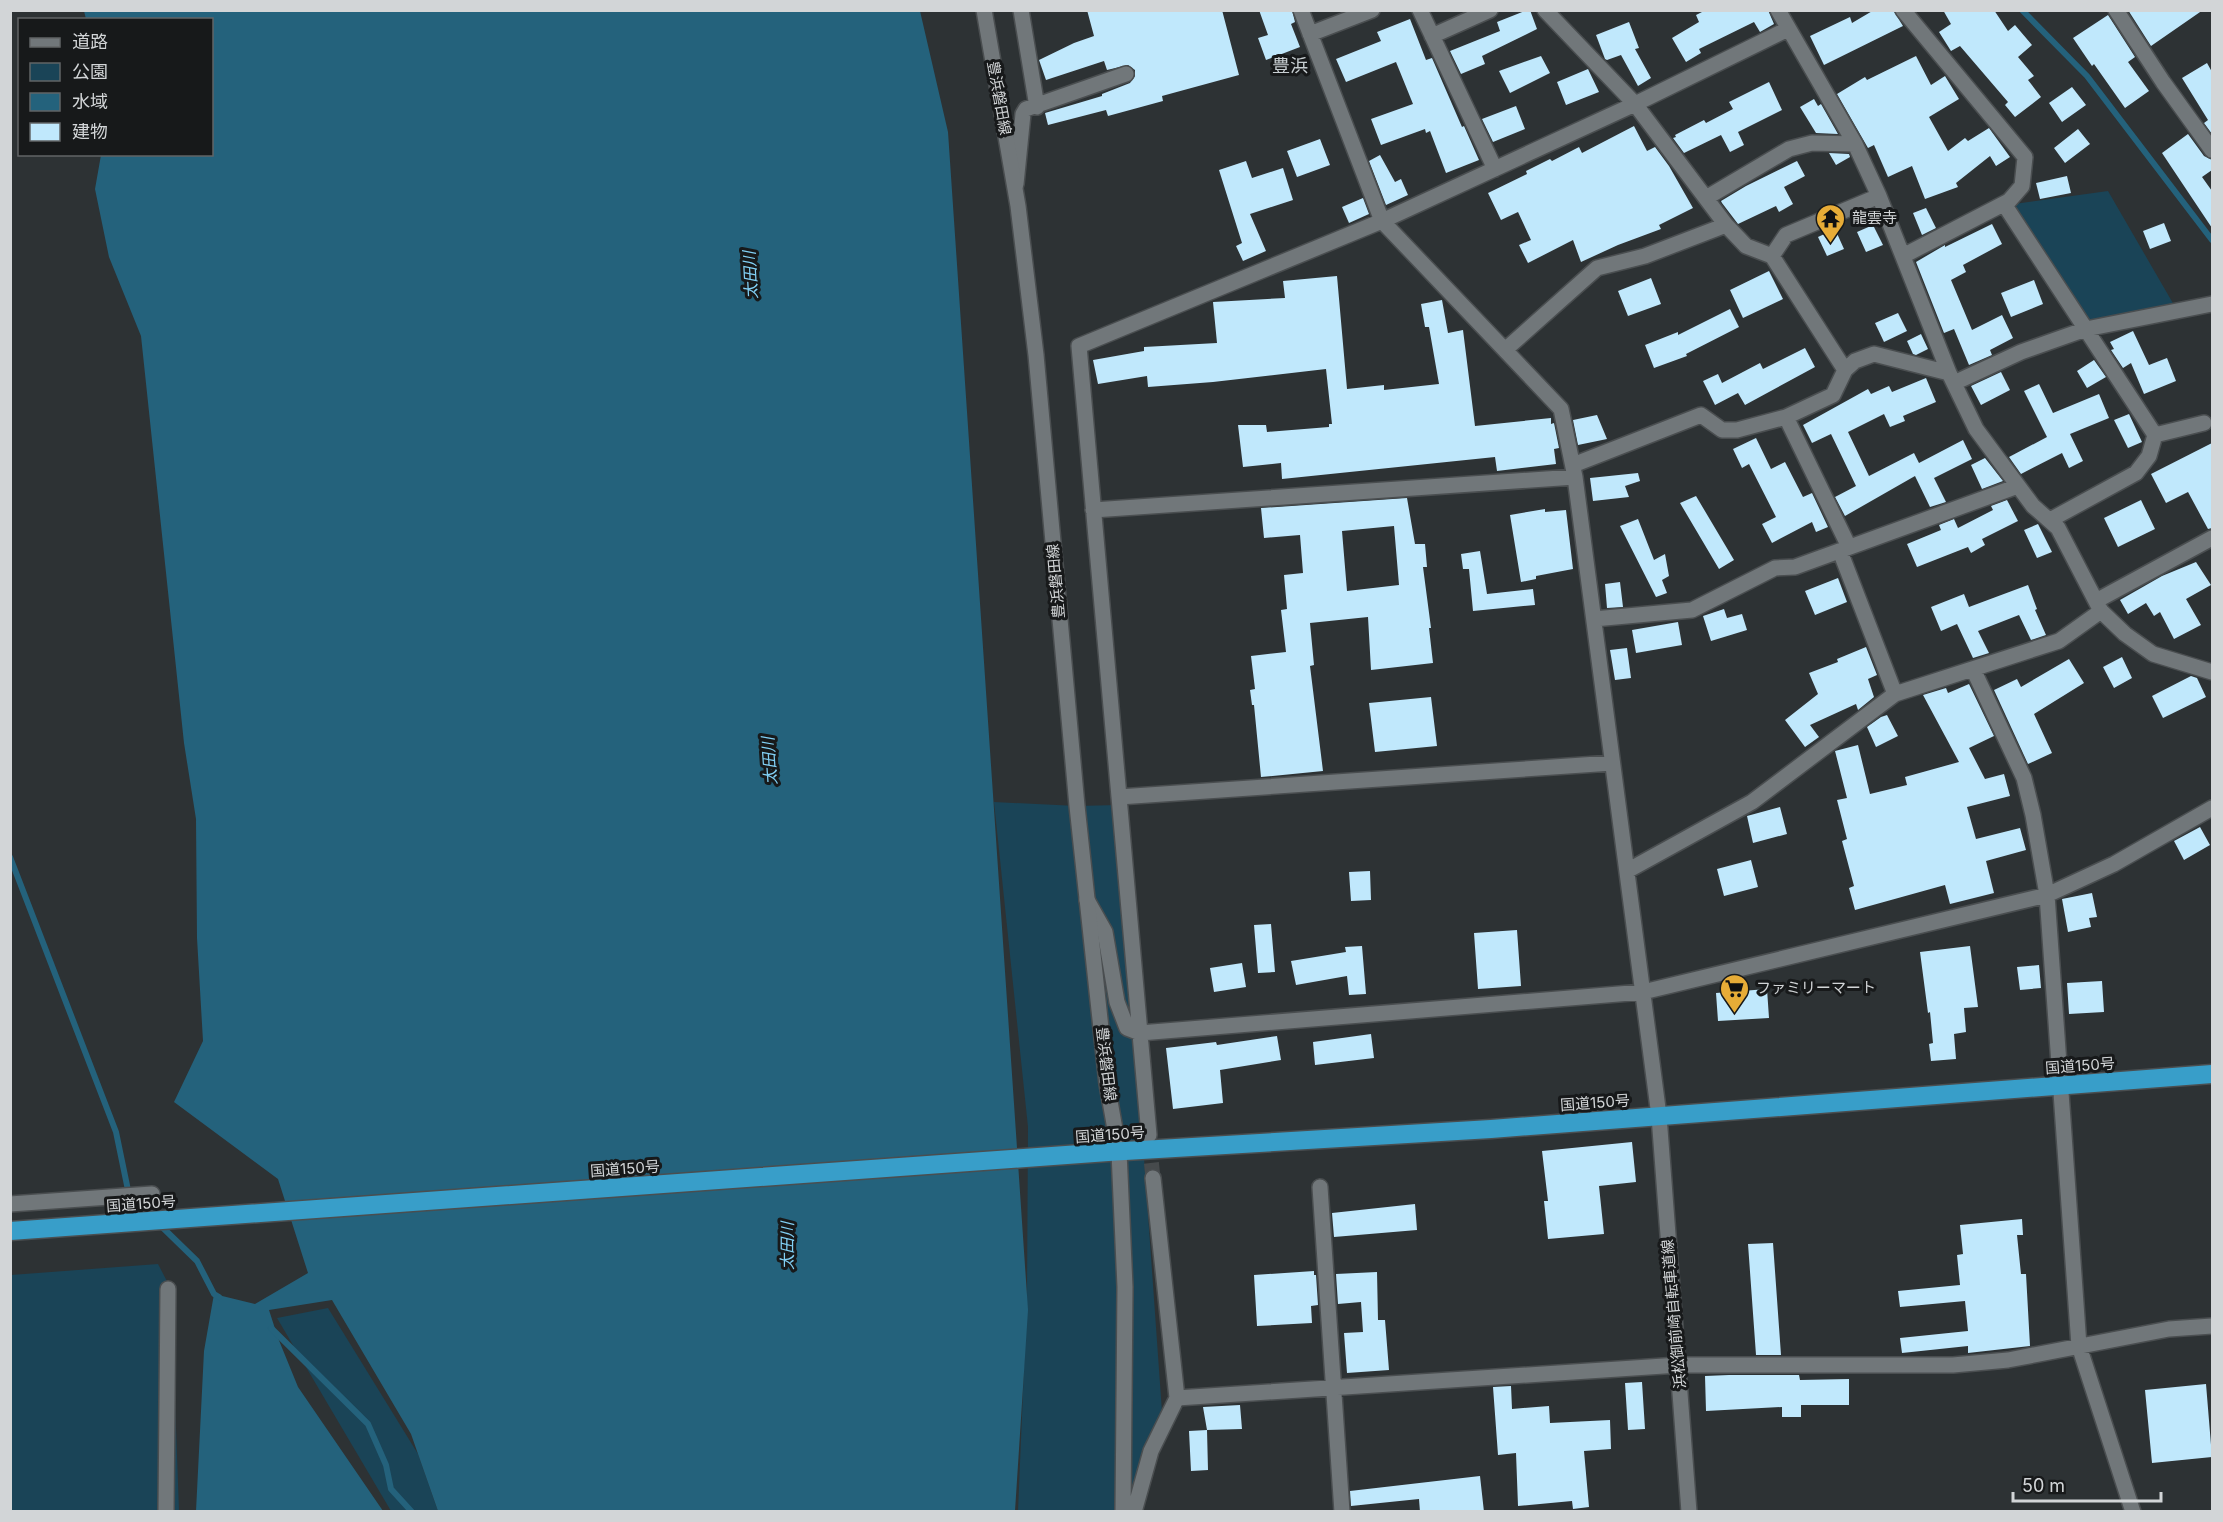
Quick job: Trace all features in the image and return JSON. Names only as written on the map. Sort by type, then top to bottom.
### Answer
[{"type":"highway","name":"国道150号","points":[[10,1231],[1113,1152],[1659,1116],[2212,1074]]},
{"type":"street","name":"豊浜磐田線","points":[[984,10],[1016,193],[1036,355],[1087,900],[1107,1084],[1125,1287],[1123,1512]]},
{"type":"street","points":[[1021,10],[1037,107]]},
{"type":"street","points":[[1301,10],[1382,221]]},
{"type":"street","points":[[1310,34],[1372,10]]},
{"type":"street","points":[[1420,10],[1495,169]]},
{"type":"street","points":[[1432,36],[1490,10]]},
{"type":"street","points":[[1545,10],[1635,104],[1726,225],[1746,246],[1772,256],[1845,370]]},
{"type":"street","points":[[1778,10],[1855,144],[1879,196],[1951,378],[1976,429],[2033,506],[2058,528],[2098,606],[2125,634],[2153,654],[2212,672]]},
{"type":"street","points":[[1903,10],[2025,157],[2022,186],[2004,204],[1903,256]]},
{"type":"street","points":[[2116,10],[2163,82],[2212,150]]},
{"type":"street","points":[[1149,1135],[1079,346],[1382,221],[1635,104],[1788,29]]},
{"type":"street","points":[[1016,193],[1023,114],[1026,109],[1126,74]]},
{"type":"street","points":[[1706,198],[1789,149],[1812,143],[1855,144]]},
{"type":"street","points":[[1772,256],[1786,236],[1879,196]]},
{"type":"street","points":[[2004,204],[2155,435],[2149,456],[2136,473],[2050,520]]},
{"type":"street","name":"浜松御前崎自転車道線","points":[[1382,221],[1561,409],[1574,471],[1659,1116],[1689,1512]]},
{"type":"street","points":[[1505,350],[1597,268],[1645,256],[1726,225]]},
{"type":"street","points":[[1093,510],[1574,471],[1701,415],[1722,430],[1737,430],[1786,417],[1833,395],[1845,370],[1855,361],[1874,354],[1951,378],[2086,329],[2212,304]]},
{"type":"street","points":[[1786,417],[1845,549],[1896,694]]},
{"type":"street","points":[[2155,435],[2204,423]]},
{"type":"street","points":[[1594,619],[1692,610],[1775,568],[1795,567],[2018,486]]},
{"type":"street","points":[[1627,872],[1752,802],[1896,694],[2059,641],[2098,606],[2212,538]]},
{"type":"street","points":[[1973,669],[2024,778],[2047,895],[2079,1346],[2133,1512]]},
{"type":"street","points":[[1119,797],[1612,763]]},
{"type":"street","points":[[1087,900],[1104,932],[1118,1002],[1127,1028],[1140,1033],[1642,992],[2047,895],[2114,864],[2212,808]]},
{"type":"street","points":[[1134,1512],[1151,1451],[1177,1398],[1153,1178]]},
{"type":"street","points":[[1320,1187],[1342,1512]]},
{"type":"street","points":[[10,1204],[152,1194]]},
{"type":"street","points":[[166,1512],[168,1289]]},
{"type":"street","points":[[1177,1398],[1679,1365],[1953,1365],[2008,1360],[2169,1329],[2212,1326]]},
{"type":"green space","points":[[2108,191],[2174,305],[2089,323],[2014,204]]},
{"type":"green space","points":[[994,802],[1077,806],[1119,805],[1163,1426],[1138,1511],[1018,1511],[1027,1296],[1028,1127]]},
{"type":"green space","points":[[158,1264],[171,1289],[179,1511],[11,1512],[11,1275]]},
{"type":"green space","points":[[328,1308],[418,1454],[438,1511],[391,1511],[277,1318]]},
{"type":"water","name":"太田川","points":[[84,11],[920,11],[948,132],[1028,1310],[1015,1511],[438,1511],[411,1434],[332,1300],[269,1310],[298,1387],[383,1511],[196,1511],[204,1351],[214,1294],[255,1304],[308,1273],[278,1179],[174,1102],[203,1041],[197,938],[196,819],[184,743],[141,336],[109,257],[95,189],[101,156],[213,156],[213,18],[86,18]]},
{"type":"building","points":[[1087,10],[1222,10],[1239,75],[1162,96],[1163,101],[1108,116],[1106,110],[1048,125],[1045,113],[1102,96],[1102,94],[1130,83],[1135,76],[1135,70],[1128,65],[1107,70],[1104,61],[1046,80],[1039,60],[1094,36]]},
{"type":"building","points":[[1259,10],[1292,10],[1295,22],[1291,24],[1300,47],[1266,60],[1258,38],[1268,35]]},
{"type":"building","points":[[1530,10],[1537,29],[1482,56],[1485,64],[1461,74],[1450,51],[1500,31],[1497,22]]},
{"type":"building","points":[[1706,10],[1768,10],[1774,24],[1760,32],[1754,22],[1699,49],[1701,53],[1686,62],[1672,38],[1699,22],[1696,15]]},
{"type":"building","points":[[1874,10],[1893,10],[1903,26],[1824,65],[1810,36],[1850,17],[1852,23]]},
{"type":"building","points":[[1943,10],[1994,10],[2008,31],[2015,25],[2032,45],[2018,57],[2034,76],[2028,80],[2041,97],[2015,117],[2005,105],[2008,102],[1960,46],[1951,51],[1939,32],[1951,24]]},
{"type":"building","points":[[2128,10],[2203,10],[2151,46]]},
{"type":"building","points":[[2108,15],[2135,57],[2128,62],[2149,91],[2125,108],[2073,38]]},
{"type":"building","points":[[1410,19],[1426,60],[1432,58],[1479,160],[1446,173],[1430,131],[1426,133],[1425,129],[1381,145],[1371,119],[1413,104],[1396,62],[1346,82],[1336,59],[1381,41],[1377,32]]},
{"type":"building","points":[[1629,22],[1639,48],[1635,49],[1651,78],[1638,86],[1621,55],[1605,59],[1596,35]]},
{"type":"building","points":[[1541,56],[1550,73],[1510,93],[1499,71]]},
{"type":"building","points":[[1916,56],[1931,85],[1945,76],[1959,99],[1929,117],[1948,151],[1965,138],[1968,141],[1989,128],[2010,157],[1996,166],[1990,156],[1956,183],[1958,187],[1925,199],[1912,166],[1888,177],[1874,145],[1868,148],[1837,94],[1865,77],[1867,80]]},
{"type":"building","points":[[2207,63],[2212,72],[2212,134],[2204,123],[2208,120],[2182,78]]},
{"type":"building","points":[[1588,69],[1599,92],[1566,105],[1557,82]]},
{"type":"building","points":[[1769,82],[1782,110],[1738,132],[1744,145],[1730,152],[1721,135],[1684,153],[1673,138],[1704,120],[1706,123],[1733,109],[1729,102]]},
{"type":"building","points":[[2072,87],[2086,105],[2062,122],[2049,103]]},
{"type":"building","points":[[1814,99],[1818,106],[1821,104],[1838,134],[1816,133],[1800,107]]},
{"type":"building","points":[[1516,106],[1525,129],[1493,142],[1482,119]]},
{"type":"building","points":[[1634,126],[1647,151],[1655,147],[1669,166],[1693,208],[1659,225],[1661,229],[1581,262],[1573,240],[1528,263],[1519,245],[1531,240],[1518,212],[1501,220],[1488,193],[1527,174],[1526,171],[1550,159],[1552,161],[1579,147],[1582,153]]},
{"type":"building","points":[[2078,129],[2090,144],[2065,163],[2054,148]]},
{"type":"building","points":[[2188,134],[2204,156],[2212,160],[2212,170],[2202,177],[2212,191],[2212,228],[2162,153]]},
{"type":"building","points":[[1320,139],[1330,165],[1297,177],[1287,151]]},
{"type":"building","points":[[1829,153],[1849,154],[1850,157],[1836,165]]},
{"type":"building","points":[[1380,155],[1395,182],[1401,179],[1408,195],[1386,205],[1369,161]]},
{"type":"building","points":[[1246,161],[1252,178],[1283,168],[1293,200],[1250,214],[1266,251],[1243,261],[1236,246],[1242,243],[1219,170]]},
{"type":"building","points":[[1797,161],[1805,176],[1784,187],[1793,204],[1779,212],[1776,206],[1738,224],[1721,201]]},
{"type":"building","points":[[2067,176],[2071,193],[2040,199],[2036,183]]},
{"type":"building","points":[[1363,198],[1369,214],[1349,223],[1342,207]]},
{"type":"building","points":[[1926,208],[1936,228],[1922,235],[1913,213]]},
{"type":"building","points":[[2164,223],[2171,241],[2150,249],[2143,231]]},
{"type":"building","points":[[1992,224],[2002,244],[1963,265],[1966,272],[1951,280],[1972,330],[2002,315],[2013,338],[1990,350],[1992,355],[1969,365],[1954,329],[1944,333],[1916,262],[1945,245],[1945,247]]},
{"type":"building","points":[[1873,225],[1883,245],[1866,252],[1857,232]]},
{"type":"building","name":"龍雲寺","points":[[1835,229],[1844,249],[1827,256],[1818,237]]},
{"type":"building","points":[[1769,271],[1783,299],[1743,318],[1730,290]]},
{"type":"building","points":[[1337,276],[1347,389],[1384,385],[1384,390],[1439,384],[1429,327],[1425,327],[1421,304],[1442,300],[1448,333],[1463,330],[1475,426],[1551,418],[1559,448],[1554,449],[1556,464],[1497,471],[1495,457],[1282,479],[1281,463],[1243,467],[1238,425],[1266,425],[1267,432],[1329,427],[1329,424],[1332,424],[1326,369],[1148,387],[1147,376],[1098,384],[1093,360],[1144,351],[1144,347],[1217,343],[1213,302],[1285,298],[1283,281]]},
{"type":"building","points":[[1651,278],[1661,304],[1628,316],[1618,291]]},
{"type":"building","points":[[2034,280],[2043,304],[2011,317],[2001,293]]},
{"type":"building","points":[[1730,309],[1739,327],[1686,354],[1687,356],[1654,368],[1645,345],[1678,332],[1678,335]]},
{"type":"building","points":[[1898,313],[1907,331],[1884,342],[1875,323]]},
{"type":"building","points":[[2133,331],[2149,365],[2167,358],[2176,381],[2144,394],[2131,363],[2123,368],[2111,350],[2114,349],[2110,342]]},
{"type":"building","points":[[1921,334],[1928,349],[1916,355],[1913,354],[1907,341]]},
{"type":"building","points":[[1805,348],[1815,367],[1745,405],[1738,393],[1715,405],[1703,381],[1718,374],[1722,383],[1760,363],[1763,369]]},
{"type":"building","points":[[2094,360],[2106,377],[2087,388],[2077,371]]},
{"type":"building","points":[[2001,372],[2010,390],[1981,405],[1971,386]]},
{"type":"building","points":[[1926,378],[1936,402],[1903,416],[1905,421],[1890,427],[1884,414],[1848,432],[1869,476],[1914,453],[1919,463],[1963,440],[1972,459],[1934,478],[1946,502],[1930,507],[1915,476],[1845,516],[1835,497],[1856,486],[1831,434],[1812,443],[1803,425],[1868,389],[1871,394],[1889,386],[1892,392]]},
{"type":"building","points":[[2039,384],[2053,413],[2099,394],[2109,418],[2070,434],[2083,461],[2069,468],[2062,453],[2021,474],[2009,457],[2047,437],[2024,391]]},
{"type":"building","points":[[2129,414],[2142,442],[2128,448],[2114,420]]},
{"type":"building","points":[[1597,415],[1607,439],[1578,445],[1573,420]]},
{"type":"building","points":[[1756,438],[1771,469],[1785,462],[1803,497],[1812,493],[1828,527],[1816,532],[1812,522],[1772,543],[1762,524],[1776,517],[1749,464],[1742,468],[1733,449]]},
{"type":"building","points":[[2212,443],[2212,528],[2208,529],[2188,492],[2166,503],[2151,474]]},
{"type":"building","points":[[1985,458],[2003,481],[1982,489],[1971,465]]},
{"type":"building","points":[[1638,473],[1640,481],[1625,486],[1629,497],[1593,501],[1590,478]]},
{"type":"building","points":[[1696,496],[1734,560],[1719,569],[1680,503]]},
{"type":"building","points":[[1407,498],[1415,544],[1425,544],[1427,567],[1423,567],[1433,663],[1371,670],[1368,617],[1310,623],[1314,665],[1310,666],[1323,771],[1261,777],[1254,705],[1252,705],[1250,690],[1255,689],[1251,656],[1286,652],[1281,610],[1287,609],[1284,575],[1303,573],[1300,535],[1264,538],[1261,508]],"holes":[[[1394,526],[1399,585],[1347,591],[1342,531]]]},
{"type":"building","points":[[2007,500],[2018,521],[1982,539],[1985,545],[1971,553],[1968,547],[1917,567],[1907,544],[1941,530],[1939,525],[1954,519],[1958,528],[1993,510],[1991,506]]},
{"type":"building","points":[[2141,500],[2155,529],[2118,547],[2104,518]]},
{"type":"building","points":[[1545,509],[1545,512],[1566,510],[1573,569],[1536,576],[1536,579],[1521,582],[1510,515]]},
{"type":"building","points":[[1638,519],[1654,560],[1665,554],[1669,576],[1662,580],[1667,593],[1656,597],[1620,526]]},
{"type":"building","points":[[2038,524],[2052,552],[2037,558],[2024,530]]},
{"type":"building","points":[[1480,551],[1487,594],[1533,589],[1535,605],[1473,611],[1469,569],[1463,569],[1461,554]]},
{"type":"building","points":[[2196,562],[2211,585],[2186,599],[2201,625],[2174,639],[2160,612],[2154,616],[2146,603],[2128,614],[2120,600],[2162,576]]},
{"type":"building","points":[[1838,578],[1847,602],[1815,615],[1805,591]]},
{"type":"building","points":[[1620,582],[1623,607],[1607,608],[1605,584]]},
{"type":"building","points":[[2028,585],[2037,609],[2035,610],[2046,635],[2031,640],[2019,615],[1978,631],[1989,653],[1973,658],[1957,624],[1941,631],[1931,607],[1964,594],[1969,607]]},
{"type":"building","points":[[1724,609],[1727,618],[1742,614],[1747,630],[1711,641],[1703,616]]},
{"type":"building","points":[[1678,622],[1682,645],[1636,653],[1632,630]]},
{"type":"building","points":[[1866,647],[1877,675],[1868,679],[1874,697],[1858,710],[1856,704],[1810,725],[1819,737],[1805,747],[1785,720],[1818,694],[1809,673],[1838,662],[1837,659]]},
{"type":"building","points":[[1627,648],[1631,678],[1615,680],[1610,650]]},
{"type":"building","points":[[2122,657],[2132,678],[2114,688],[2103,667]]},
{"type":"building","points":[[2069,659],[2084,683],[2034,714],[2052,753],[2028,764],[1994,690],[2017,679],[2021,687]]},
{"type":"building","points":[[2191,676],[2197,678],[2206,697],[2163,718],[2152,696]]},
{"type":"building","points":[[1969,684],[1994,736],[1969,748],[1985,779],[2004,774],[2010,796],[1967,807],[1976,839],[2020,828],[2026,850],[1986,861],[1994,893],[1950,904],[1945,885],[1855,910],[1849,888],[1854,886],[1842,841],[1847,839],[1837,800],[1847,798],[1835,751],[1858,745],[1870,794],[1907,785],[1905,777],[1959,762],[1923,695],[1946,688],[1948,693]]},
{"type":"building","points":[[1431,697],[1437,746],[1375,752],[1369,703]]},
{"type":"building","points":[[1887,715],[1898,736],[1876,747],[1867,727]]},
{"type":"building","points":[[1780,807],[1787,834],[1753,843],[1747,816]]},
{"type":"building","points":[[2200,827],[2210,845],[2184,860],[2174,841]]},
{"type":"building","points":[[1751,860],[1758,887],[1724,896],[1717,869]]},
{"type":"building","points":[[1370,871],[1371,900],[1351,901],[1349,872]]},
{"type":"building","points":[[2092,893],[2097,917],[2089,918],[2091,927],[2068,932],[2062,899]]},
{"type":"building","points":[[1271,924],[1275,972],[1258,973],[1254,925]]},
{"type":"building","points":[[1517,930],[1521,986],[1478,989],[1474,933]]},
{"type":"building","points":[[1362,946],[1366,994],[1349,995],[1347,976],[1296,985],[1291,961],[1346,952],[1345,947]]},
{"type":"building","points":[[1970,946],[1978,1007],[1964,1008],[1966,1032],[1954,1034],[1956,1059],[1931,1061],[1929,1044],[1933,1043],[1930,1012],[1928,1013],[1920,952]]},
{"type":"building","points":[[1242,963],[1246,987],[1214,992],[1210,968]]},
{"type":"building","points":[[2039,965],[2041,988],[2020,990],[2017,967]]},
{"type":"building","points":[[2102,981],[2104,1012],[2069,1014],[2067,983]]},
{"type":"building","points":[[1767,989],[1769,1018],[1718,1021],[1716,993]]},
{"type":"building","points":[[1371,1034],[1374,1058],[1315,1065],[1313,1042]]},
{"type":"building","points":[[1277,1036],[1281,1060],[1220,1070],[1223,1103],[1173,1109],[1166,1048],[1216,1042],[1217,1045]]},
{"type":"building","points":[[1632,1142],[1636,1182],[1599,1186],[1604,1234],[1548,1239],[1544,1201],[1548,1201],[1542,1151]]},
{"type":"building","points":[[1415,1204],[1417,1230],[1334,1237],[1332,1213]]},
{"type":"building","points":[[2022,1219],[2023,1235],[2017,1235],[2021,1274],[2026,1274],[2030,1346],[1968,1353],[1968,1346],[1902,1353],[1900,1338],[1968,1331],[1965,1301],[1900,1307],[1898,1291],[1960,1285],[1957,1255],[1963,1254],[1960,1225]]},
{"type":"building","points":[[1773,1243],[1781,1355],[1756,1355],[1748,1244]]},
{"type":"building","points":[[1314,1271],[1318,1305],[1311,1306],[1312,1323],[1257,1326],[1254,1275]]},
{"type":"building","points":[[1377,1272],[1378,1320],[1385,1320],[1389,1370],[1347,1373],[1344,1333],[1363,1332],[1361,1302],[1338,1304],[1336,1274]]},
{"type":"building","points":[[1799,1375],[1800,1380],[1849,1379],[1849,1405],[1801,1405],[1801,1417],[1782,1417],[1782,1407],[1706,1411],[1705,1376]]},
{"type":"building","points":[[1642,1382],[1645,1429],[1628,1430],[1625,1383]]},
{"type":"building","points":[[2206,1384],[2212,1457],[2152,1463],[2145,1390]]},
{"type":"building","points":[[1511,1386],[1512,1409],[1549,1406],[1550,1423],[1610,1420],[1611,1449],[1584,1451],[1589,1507],[1573,1509],[1572,1501],[1518,1506],[1516,1453],[1498,1455],[1493,1387]]},
{"type":"building","points":[[1240,1405],[1242,1429],[1207,1430],[1203,1407]]},
{"type":"building","points":[[1207,1430],[1208,1470],[1191,1471],[1189,1431]]},
{"type":"building","points":[[1480,1476],[1484,1512],[1420,1512],[1419,1499],[1351,1506],[1350,1491]]},
{"type":"waterway","points":[[2022,10],[2087,76],[2212,240]]},
{"type":"waterway","points":[[10,857],[116,1132],[129,1195],[150,1216]]},
{"type":"waterway","points":[[160,1225],[197,1261],[214,1294],[219,1297]]},
{"type":"waterway","points":[[271,1328],[368,1424],[386,1465],[391,1489],[412,1512]]},
{"type":"tunnel","points":[[1149,1140],[1153,1178]]},
{"type":"place","name":"龍雲寺","points":[[1831,244]]},
{"type":"place","name":"ファミリーマート","points":[[1735,1014]]},
{"type":"district","name":"豊浜","points":[[1290,66]]}]
